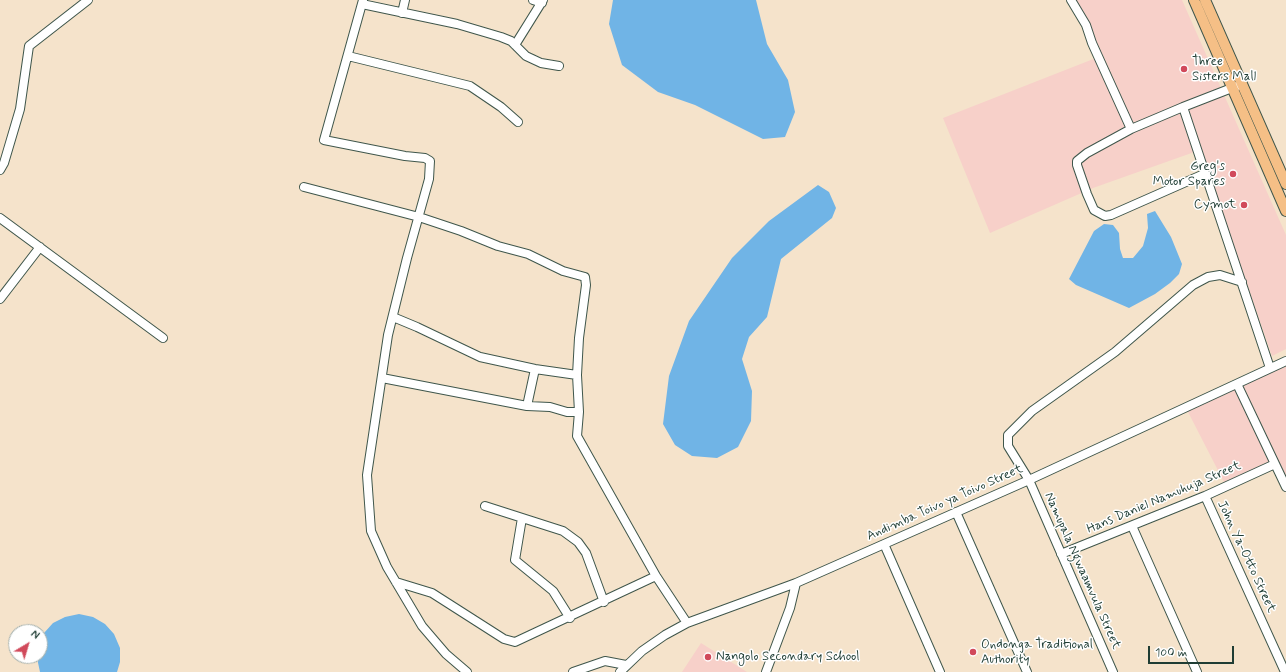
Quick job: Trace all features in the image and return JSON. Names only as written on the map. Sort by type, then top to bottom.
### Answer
[{"type":"main road","points":[[1194,0],[1231,88],[1286,211]]},
{"type":"main road","points":[[1205,0],[1241,85],[1286,183]]},
{"type":"street","points":[[0,170],[4,163],[20,109],[29,46],[88,0]]},
{"type":"street","points":[[402,13],[405,0]]},
{"type":"street","points":[[515,45],[542,1],[533,0]]},
{"type":"street","points":[[1070,0],[1086,25],[1092,43],[1131,129]]},
{"type":"street","points":[[467,672],[446,654],[427,633],[396,582],[373,539],[367,482],[392,317],[429,179],[430,161],[428,159],[324,140],[362,2],[402,13],[457,24],[500,37],[515,45],[526,56],[541,63],[559,66]]},
{"type":"street","points":[[348,56],[470,86],[501,107],[518,122]]},
{"type":"street","points":[[1204,174],[1111,215],[1099,214],[1090,203],[1077,161],[1087,153],[1131,129],[1241,85]]},
{"type":"street","points":[[1183,108],[1270,368]]},
{"type":"street","points":[[304,187],[419,217],[461,231],[498,246],[520,251],[557,268],[585,277],[586,285],[579,338],[577,375],[579,412],[576,428],[579,442],[656,576],[687,623]]},
{"type":"street","points":[[0,218],[163,338]]},
{"type":"street","points":[[0,299],[40,248]]},
{"type":"street","name":"Namupala Ngwaamvula Street","points":[[1113,672],[1029,480],[1008,446],[1008,435],[1032,411],[1115,352],[1193,285],[1208,277],[1220,275],[1242,282]]},
{"type":"street","points":[[392,317],[417,327],[480,357],[535,369],[577,375]]},
{"type":"street","name":"Andimba Toivo ya Toivo Street","points":[[620,672],[626,665],[665,635],[687,623],[796,583],[1029,480],[1286,361]]},
{"type":"street","points":[[527,406],[535,369]]},
{"type":"street","points":[[382,378],[527,406],[550,407],[567,412],[579,412]]},
{"type":"street","points":[[1237,384],[1286,487]]},
{"type":"street","name":"Hans Daniel Namuhuja Street","points":[[1061,554],[1205,496],[1275,464]]},
{"type":"street","name":"John Ya-Otto Street","points":[[1205,496],[1286,672]]},
{"type":"street","points":[[486,506],[563,531],[578,542],[586,553],[604,602]]},
{"type":"street","points":[[956,512],[1026,672]]},
{"type":"street","points":[[522,518],[515,560],[553,591],[570,618]]},
{"type":"street","points":[[1132,526],[1197,672]]},
{"type":"street","points":[[884,544],[940,672]]},
{"type":"street","points":[[396,582],[432,592],[510,642],[515,642],[570,618],[656,576]]},
{"type":"street","points":[[766,672],[790,608],[796,583]]},
{"type":"street","points":[[573,672],[605,661],[626,665]]},
{"type":"shaded area","points":[[1072,0],[1182,0],[1286,235],[1286,349],[1272,356],[1200,150],[1093,188],[990,233],[943,118],[1101,56]]},
{"type":"shaded area","points":[[1286,361],[1286,487],[1275,464],[1226,486],[1186,408]]},
{"type":"shaded area","name":"Nangolo Secondary School","points":[[701,643],[747,672],[682,672]]},
{"type":"water","points":[[613,0],[756,0],[767,44],[788,80],[795,112],[785,137],[763,139],[695,105],[658,92],[622,65],[609,24]]},
{"type":"water","points":[[818,185],[829,192],[836,208],[832,218],[781,259],[767,317],[749,337],[742,359],[752,391],[751,421],[738,447],[717,458],[692,456],[675,445],[663,424],[669,376],[689,321],[732,258],[769,221]]},
{"type":"water","points":[[1155,211],[1171,237],[1182,264],[1179,274],[1170,283],[1155,294],[1129,308],[1076,285],[1069,279],[1094,231],[1104,224],[1113,225],[1119,233],[1120,249],[1123,258],[1133,258],[1143,246],[1148,228],[1147,214]]},
{"type":"water","points":[[79,614],[93,617],[105,624],[114,634],[120,648],[120,662],[117,672],[40,672],[38,664],[48,664],[48,629],[53,623],[65,617]]},
{"type":"place","name":"Three Sisters Mall","points":[[1184,69]]},
{"type":"place","name":"Greg's Motor Spares","points":[[1233,174]]},
{"type":"place","name":"Cymot","points":[[1244,205]]},
{"type":"place","name":"Ondonga Traditional Authority","points":[[973,652]]},
{"type":"place","name":"Nangolo Secondary School","points":[[708,657]]}]
